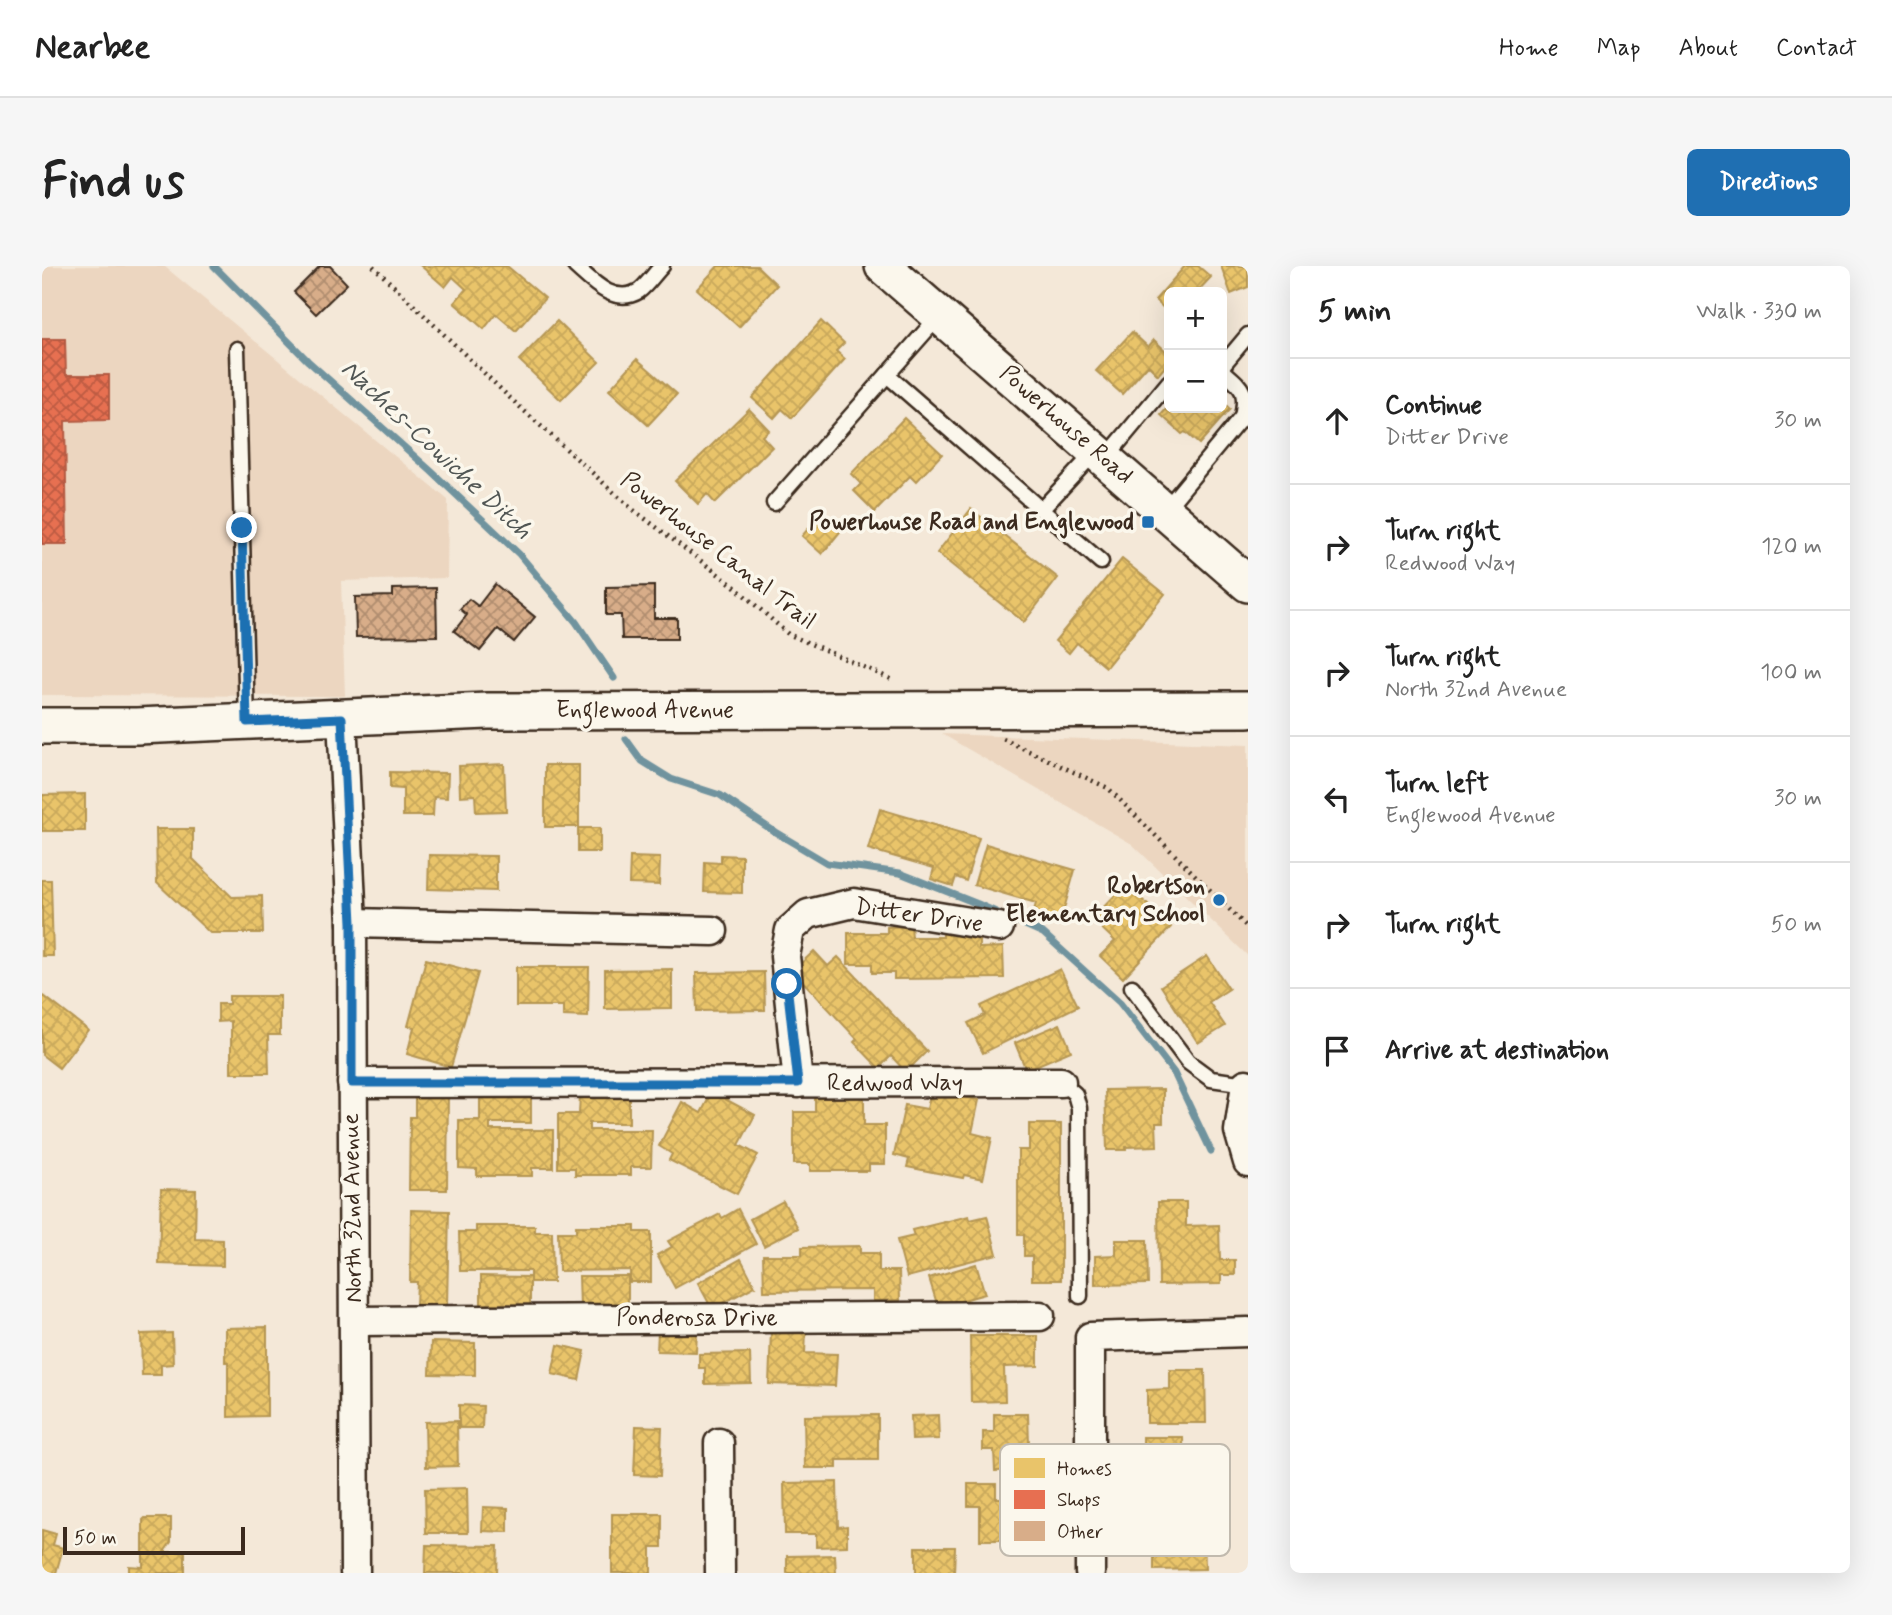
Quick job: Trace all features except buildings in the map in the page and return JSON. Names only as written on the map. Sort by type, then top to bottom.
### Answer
[{"type":"street","name":"Powerhouse Road","points":[[883,266],[1248,584]]},
{"type":"street","name":"Englewood Avenue","points":[[42,726],[137,726],[502,711],[1248,709]]},
{"type":"street","name":"North 32nd Avenue","points":[[342,718],[352,923],[355,1573]]},
{"type":"street","name":"Ditter Drive","points":[[798,1083],[785,956],[790,930],[808,914],[854,903],[999,927]]},
{"type":"street","points":[[352,923],[713,931]]},
{"type":"street","name":"Redwood Way","points":[[352,1083],[1061,1082]]},
{"type":"street","points":[[1246,1084],[1239,1131],[1248,1162]]},
{"type":"street","name":"Ponderosa Drive","points":[[354,1321],[1040,1316]]},
{"type":"street","points":[[1090,1444],[1090,1337],[1248,1332]]},
{"type":"street","points":[[719,1443],[720,1573]]},
{"type":"lane","points":[[575,266],[607,293],[625,295],[639,291],[662,266]]},
{"type":"lane","points":[[774,503],[940,315]]},
{"type":"lane","points":[[1227,362],[1248,335]]},
{"type":"lane","points":[[237,349],[247,722]]},
{"type":"lane","points":[[1164,511],[1242,417],[1247,402],[1244,390],[1227,373]]},
{"type":"lane","points":[[887,375],[1101,562]]},
{"type":"lane","points":[[1041,510],[1100,455],[1164,387]]},
{"type":"lane","points":[[1132,988],[1188,1062],[1211,1079],[1246,1084]]},
{"type":"lane","points":[[1061,1082],[1074,1094],[1079,1108],[1080,1296]]},
{"type":"path","name":"Powerhouse Canal Trail","points":[[373,266],[510,398],[631,508],[734,586],[788,634],[898,683]]},
{"type":"path","points":[[993,735],[1108,788],[1248,928]]},
{"type":"shaded area","points":[[42,266],[164,266],[448,500],[447,578],[341,581],[345,696],[42,695]]},
{"type":"shaded area","name":"Robertson Elementary School","points":[[942,734],[1248,745],[1248,956],[1132,844]]},
{"type":"waterway","name":"Naches-Cowiche Ditch","points":[[214,266],[308,361],[519,554],[576,622],[614,678]]},
{"type":"waterway","name":"Naches-Cowiche Ditch","points":[[626,739],[642,761],[671,779],[720,795],[827,863],[900,873],[1043,933],[1120,1003],[1174,1073],[1211,1151]]},
{"type":"place","name":"Powerhouse Road and Englewood","points":[[1148,522]]},
{"type":"place","name":"Robertson Elementary School","points":[[1219,900]]},
{"type":"route","points":[[242,528],[247,722],[342,718],[352,923],[352,1083],[798,1083],[787,984]]}]
